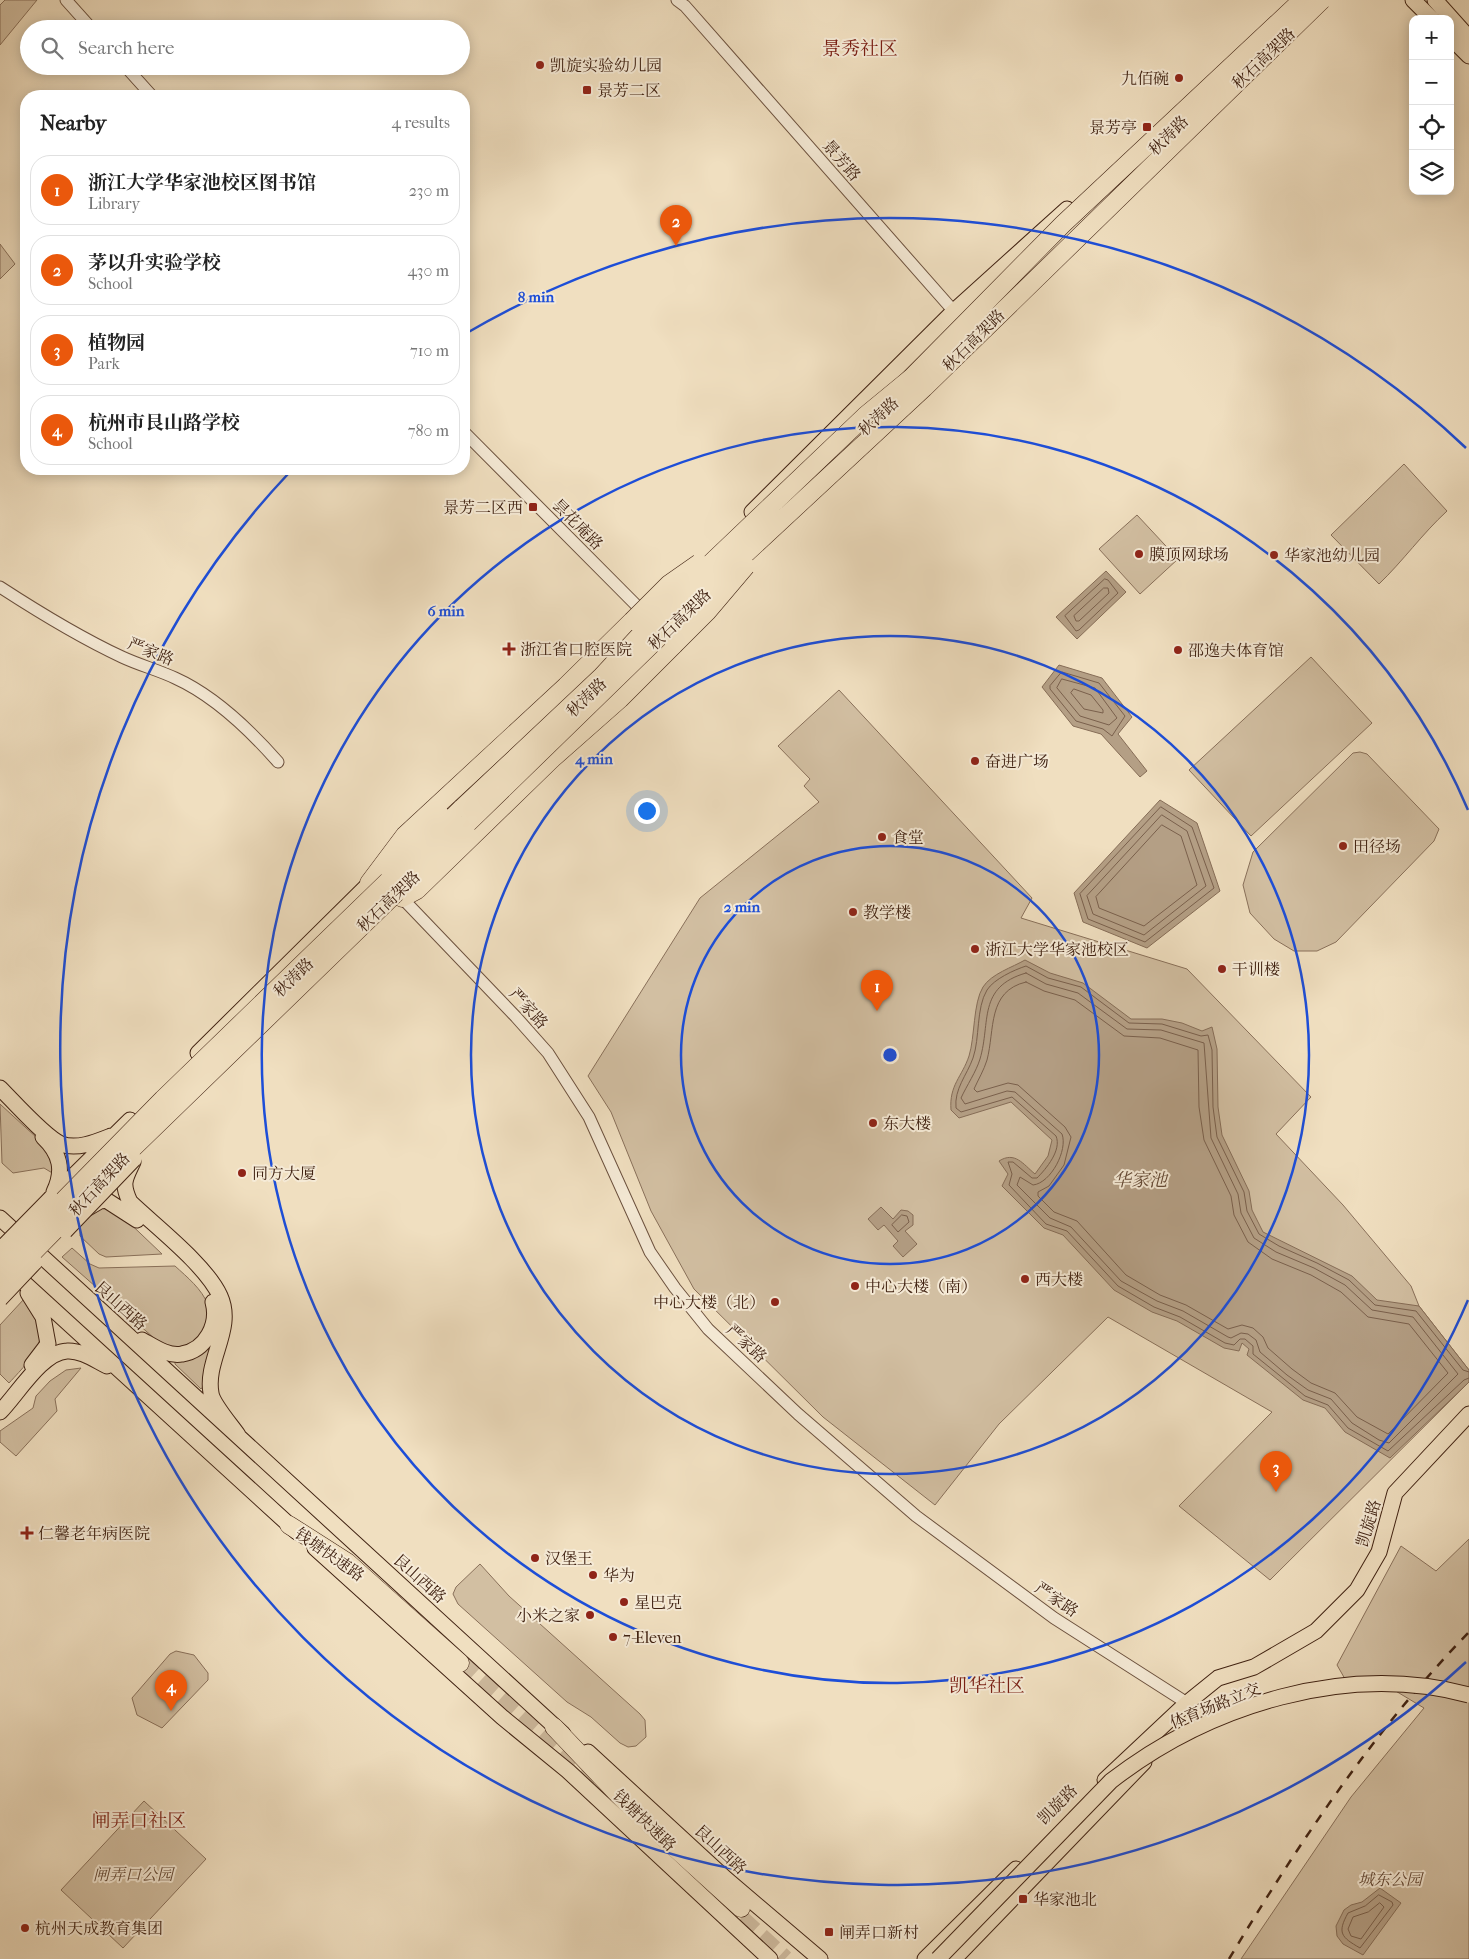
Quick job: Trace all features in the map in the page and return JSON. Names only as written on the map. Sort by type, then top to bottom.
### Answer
[{"type":"highway","name":"秋石高架路","points":[[0,1265],[163,1099],[455,815],[601,677],[666,607],[739,536],[866,415],[911,378],[1063,224],[1302,0]]},
{"type":"highway","name":"秋石高架路","points":[[0,1286],[64,1221],[106,1174],[788,515],[924,388],[1322,0]]},
{"type":"highway","points":[[1268,53],[1331,0]]},
{"type":"highway","points":[[402,898],[418,890],[552,759],[620,699],[707,612],[788,515]]},
{"type":"highway","points":[[369,884],[405,835],[566,686],[668,584],[739,536]]},
{"type":"highway","name":"钱塘快速路","points":[[290,1525],[347,1562],[460,1662]]},
{"type":"highway","name":"钱塘快速路","points":[[554,1727],[633,1810],[741,1908]]},
{"type":"main road","name":"秋涛路","points":[[0,1250],[369,884],[592,672],[646,614],[817,449],[954,311],[1209,81],[1294,0]]},
{"type":"main road","name":"秋涛路","points":[[0,1299],[134,1159],[302,991],[402,898],[982,342],[1331,0]]},
{"type":"main road","points":[[1413,0],[1428,15]]},
{"type":"main road","points":[[1435,0],[1469,38]]},
{"type":"main road","points":[[1454,41],[1469,56]]},
{"type":"main road","points":[[0,1088],[62,1144],[78,1146],[90,1144],[117,1134]]},
{"type":"main road","points":[[0,1097],[56,1153],[61,1172],[51,1198]]},
{"type":"main road","points":[[134,1159],[124,1181],[124,1190],[130,1202],[200,1268],[220,1296],[224,1324],[213,1363],[211,1395],[238,1435]]},
{"type":"main road","points":[[87,1209],[100,1201],[106,1200],[134,1218],[194,1274],[214,1304],[215,1317],[211,1333],[198,1347],[182,1355],[165,1353],[119,1327]]},
{"type":"main road","name":"艮山西路","points":[[0,1218],[554,1727],[589,1753],[726,1879],[820,1959]]},
{"type":"main road","points":[[0,1261],[502,1717],[568,1771],[770,1959]]},
{"type":"main road","points":[[0,1401],[48,1344],[43,1317],[18,1276]]},
{"type":"main road","points":[[0,1412],[42,1363],[56,1353],[68,1351],[92,1358],[137,1386]]},
{"type":"main road","name":"凯旋路","points":[[925,1959],[1130,1756],[1187,1703],[1218,1678],[1254,1666],[1316,1631],[1357,1590],[1379,1552],[1395,1493],[1466,1417]]},
{"type":"main road","name":"凯旋路","points":[[954,1959],[1130,1777],[1218,1678]]},
{"type":"main road","name":"体育场路立交","points":[[938,1959],[1111,1781],[1134,1763],[1194,1728],[1248,1707],[1324,1689],[1371,1684],[1406,1684],[1443,1688],[1469,1695]]},
{"type":"main road","points":[[664,1820],[708,1849],[832,1959]]},
{"type":"street","points":[[66,0],[84,20]]},
{"type":"street","name":"景芳路","points":[[677,0],[685,6],[982,342]]},
{"type":"street","points":[[134,75],[147,90]]},
{"type":"street","name":"昙花庵路","points":[[470,438],[670,640]]},
{"type":"street","name":"严家路","points":[[0,587],[54,622],[123,658],[177,679],[218,704],[257,738],[278,762]]},
{"type":"street","name":"严家路","points":[[402,898],[516,1016],[548,1053],[590,1118],[650,1252],[675,1288],[708,1329],[798,1414],[916,1516],[1054,1618],[1187,1703]]},
{"type":"green space","points":[[5,0],[37,0],[0,45],[0,5]]},
{"type":"green space","points":[[0,244],[15,264],[0,279]]},
{"type":"green space","points":[[1404,464],[1447,511],[1379,584],[1331,535]]},
{"type":"green space","name":"膜顶网球场","points":[[1137,515],[1178,559],[1140,594],[1099,549]]},
{"type":"green space","points":[[1311,657],[1372,723],[1251,836],[1189,770]]},
{"type":"green space","points":[[839,690],[1032,898],[1021,918],[1187,969],[1311,1097],[1276,1134],[1343,1205],[1411,1286],[1419,1306],[1469,1370],[1469,1382],[1270,1580],[1179,1506],[1272,1412],[1108,1317],[999,1424],[935,1505],[823,1417],[694,1289],[651,1211],[611,1112],[588,1076],[700,898],[819,802],[804,786],[810,779],[778,746]]},
{"type":"green space","name":"田径场","points":[[1353,753],[1367,754],[1439,829],[1434,841],[1336,942],[1317,951],[1294,951],[1274,939],[1250,913],[1243,885],[1253,852]]},
{"type":"green space","points":[[0,1104],[49,1149],[54,1174],[44,1168],[13,1173],[2,1163]]},
{"type":"green space","points":[[101,1206],[120,1214],[162,1254],[106,1257],[99,1254],[80,1236],[80,1224],[95,1207]]},
{"type":"green space","points":[[72,1248],[90,1264],[99,1268],[175,1266],[194,1284],[205,1299],[210,1312],[207,1326],[198,1337],[186,1345],[179,1347],[163,1346],[62,1257]]},
{"type":"green space","points":[[24,1299],[34,1311],[39,1323],[39,1343],[27,1363],[9,1383],[0,1374],[0,1325]]},
{"type":"green space","points":[[209,1347],[211,1350],[205,1384],[201,1389],[175,1364],[175,1359]]},
{"type":"green space","points":[[81,1368],[55,1399],[57,1411],[16,1456],[0,1442],[0,1431],[33,1408],[36,1396],[50,1381],[66,1370]]},
{"type":"green space","name":"城东公园","points":[[1469,1539],[1469,1959],[1241,1959],[1351,1797],[1424,1708],[1394,1690],[1345,1679],[1337,1665],[1401,1546],[1436,1571]]},
{"type":"green space","points":[[480,1564],[509,1596],[640,1714],[645,1720],[646,1737],[636,1746],[628,1747],[620,1743],[591,1717],[567,1702],[458,1604],[453,1594],[456,1587]]},
{"type":"green space","points":[[176,1651],[194,1655],[208,1673],[208,1680],[162,1728],[137,1715],[132,1698],[170,1654]]},
{"type":"green space","name":"闸弄口公园","points":[[144,1801],[206,1859],[123,1948],[61,1890]]},
{"type":"water","points":[[1106,571],[1126,592],[1077,639],[1056,617]]},
{"type":"water","points":[[1059,665],[1102,678],[1132,717],[1118,734],[1147,771],[1140,777],[1101,734],[1073,726],[1042,687]]},
{"type":"water","points":[[1160,800],[1197,823],[1220,891],[1147,948],[1083,922],[1074,893]]},
{"type":"water","name":"华家池","points":[[1025,960],[1050,973],[1083,983],[1131,1019],[1162,1019],[1182,1023],[1202,1031],[1212,1027],[1217,1049],[1218,1107],[1222,1135],[1249,1191],[1252,1210],[1263,1232],[1352,1276],[1377,1300],[1419,1306],[1469,1370],[1469,1382],[1390,1458],[1345,1432],[1325,1408],[1303,1400],[1247,1355],[1249,1349],[1242,1343],[1239,1351],[1224,1348],[1177,1321],[1152,1312],[1114,1290],[1063,1235],[1044,1228],[1002,1186],[1008,1174],[999,1161],[1010,1157],[1014,1158],[1035,1174],[1048,1156],[1052,1140],[1011,1102],[959,1118],[951,1110],[951,1101],[954,1087],[969,1056],[977,1002],[983,987],[991,978]]},
{"type":"water","points":[[881,1207],[893,1219],[901,1210],[908,1211],[913,1215],[913,1225],[905,1231],[917,1244],[903,1257],[893,1246],[898,1241],[884,1225],[878,1230],[868,1219]]},
{"type":"water","points":[[1380,1888],[1401,1903],[1363,1955],[1343,1944],[1337,1936],[1336,1926],[1344,1910],[1351,1905],[1362,1902]]},
{"type":"tunnel","points":[[460,1663],[632,1819]]},
{"type":"tunnel","points":[[721,1900],[785,1959]]},
{"type":"railway","points":[[1229,1959],[1310,1831],[1370,1748],[1435,1669],[1469,1632]]},
{"type":"place","name":"凯旋实验幼儿园","points":[[540,65]]},
{"type":"place","name":"九佰碗","points":[[1179,78]]},
{"type":"place","name":"景芳二区","points":[[587,90]]},
{"type":"place","name":"景芳亭","points":[[1147,127]]},
{"type":"place","name":"茅以升实验学校","points":[[676,246]]},
{"type":"place","name":"景芳二区西","points":[[533,507]]},
{"type":"place","name":"膜顶网球场","points":[[1139,554]]},
{"type":"place","name":"华家池幼儿园","points":[[1274,555]]},
{"type":"place","name":"浙江省口腔医院","points":[[509,649]]},
{"type":"place","name":"邵逸夫体育馆","points":[[1178,650]]},
{"type":"place","name":"奋进广场","points":[[975,761]]},
{"type":"place","name":"食堂","points":[[882,837]]},
{"type":"place","name":"田径场","points":[[1343,846]]},
{"type":"place","name":"教学楼","points":[[853,912]]},
{"type":"place","name":"浙江大学华家池校区","points":[[975,949]]},
{"type":"place","name":"干训楼","points":[[1222,969]]},
{"type":"place","name":"浙江大学华家池校区图书馆","points":[[877,1011]]},
{"type":"place","name":"东大楼","points":[[873,1123]]},
{"type":"place","name":"同方大厦","points":[[242,1173]]},
{"type":"place","name":"西大楼","points":[[1025,1279]]},
{"type":"place","name":"中心大楼（南）","points":[[855,1286]]},
{"type":"place","name":"中心大楼（北）","points":[[775,1302]]},
{"type":"place","name":"植物园","points":[[1276,1492]]},
{"type":"place","name":"仁馨老年病医院","points":[[27,1533]]},
{"type":"place","name":"汉堡王","points":[[535,1558]]},
{"type":"place","name":"华为","points":[[593,1575]]},
{"type":"place","name":"星巴克","points":[[624,1602]]},
{"type":"place","name":"小米之家","points":[[590,1615]]},
{"type":"place","name":"7-Eleven","points":[[613,1637]]},
{"type":"place","name":"杭州市艮山路学校","points":[[171,1711]]},
{"type":"place","name":"华家池北","points":[[1023,1899]]},
{"type":"place","name":"杭州天成教育集团","points":[[25,1928]]},
{"type":"place","name":"闸弄口新村","points":[[829,1932]]},
{"type":"district","name":"景秀社区","points":[[860,48]]},
{"type":"district","name":"凯华社区","points":[[987,1685]]},
{"type":"district","name":"闸弄口社区","points":[[139,1820]]}]
